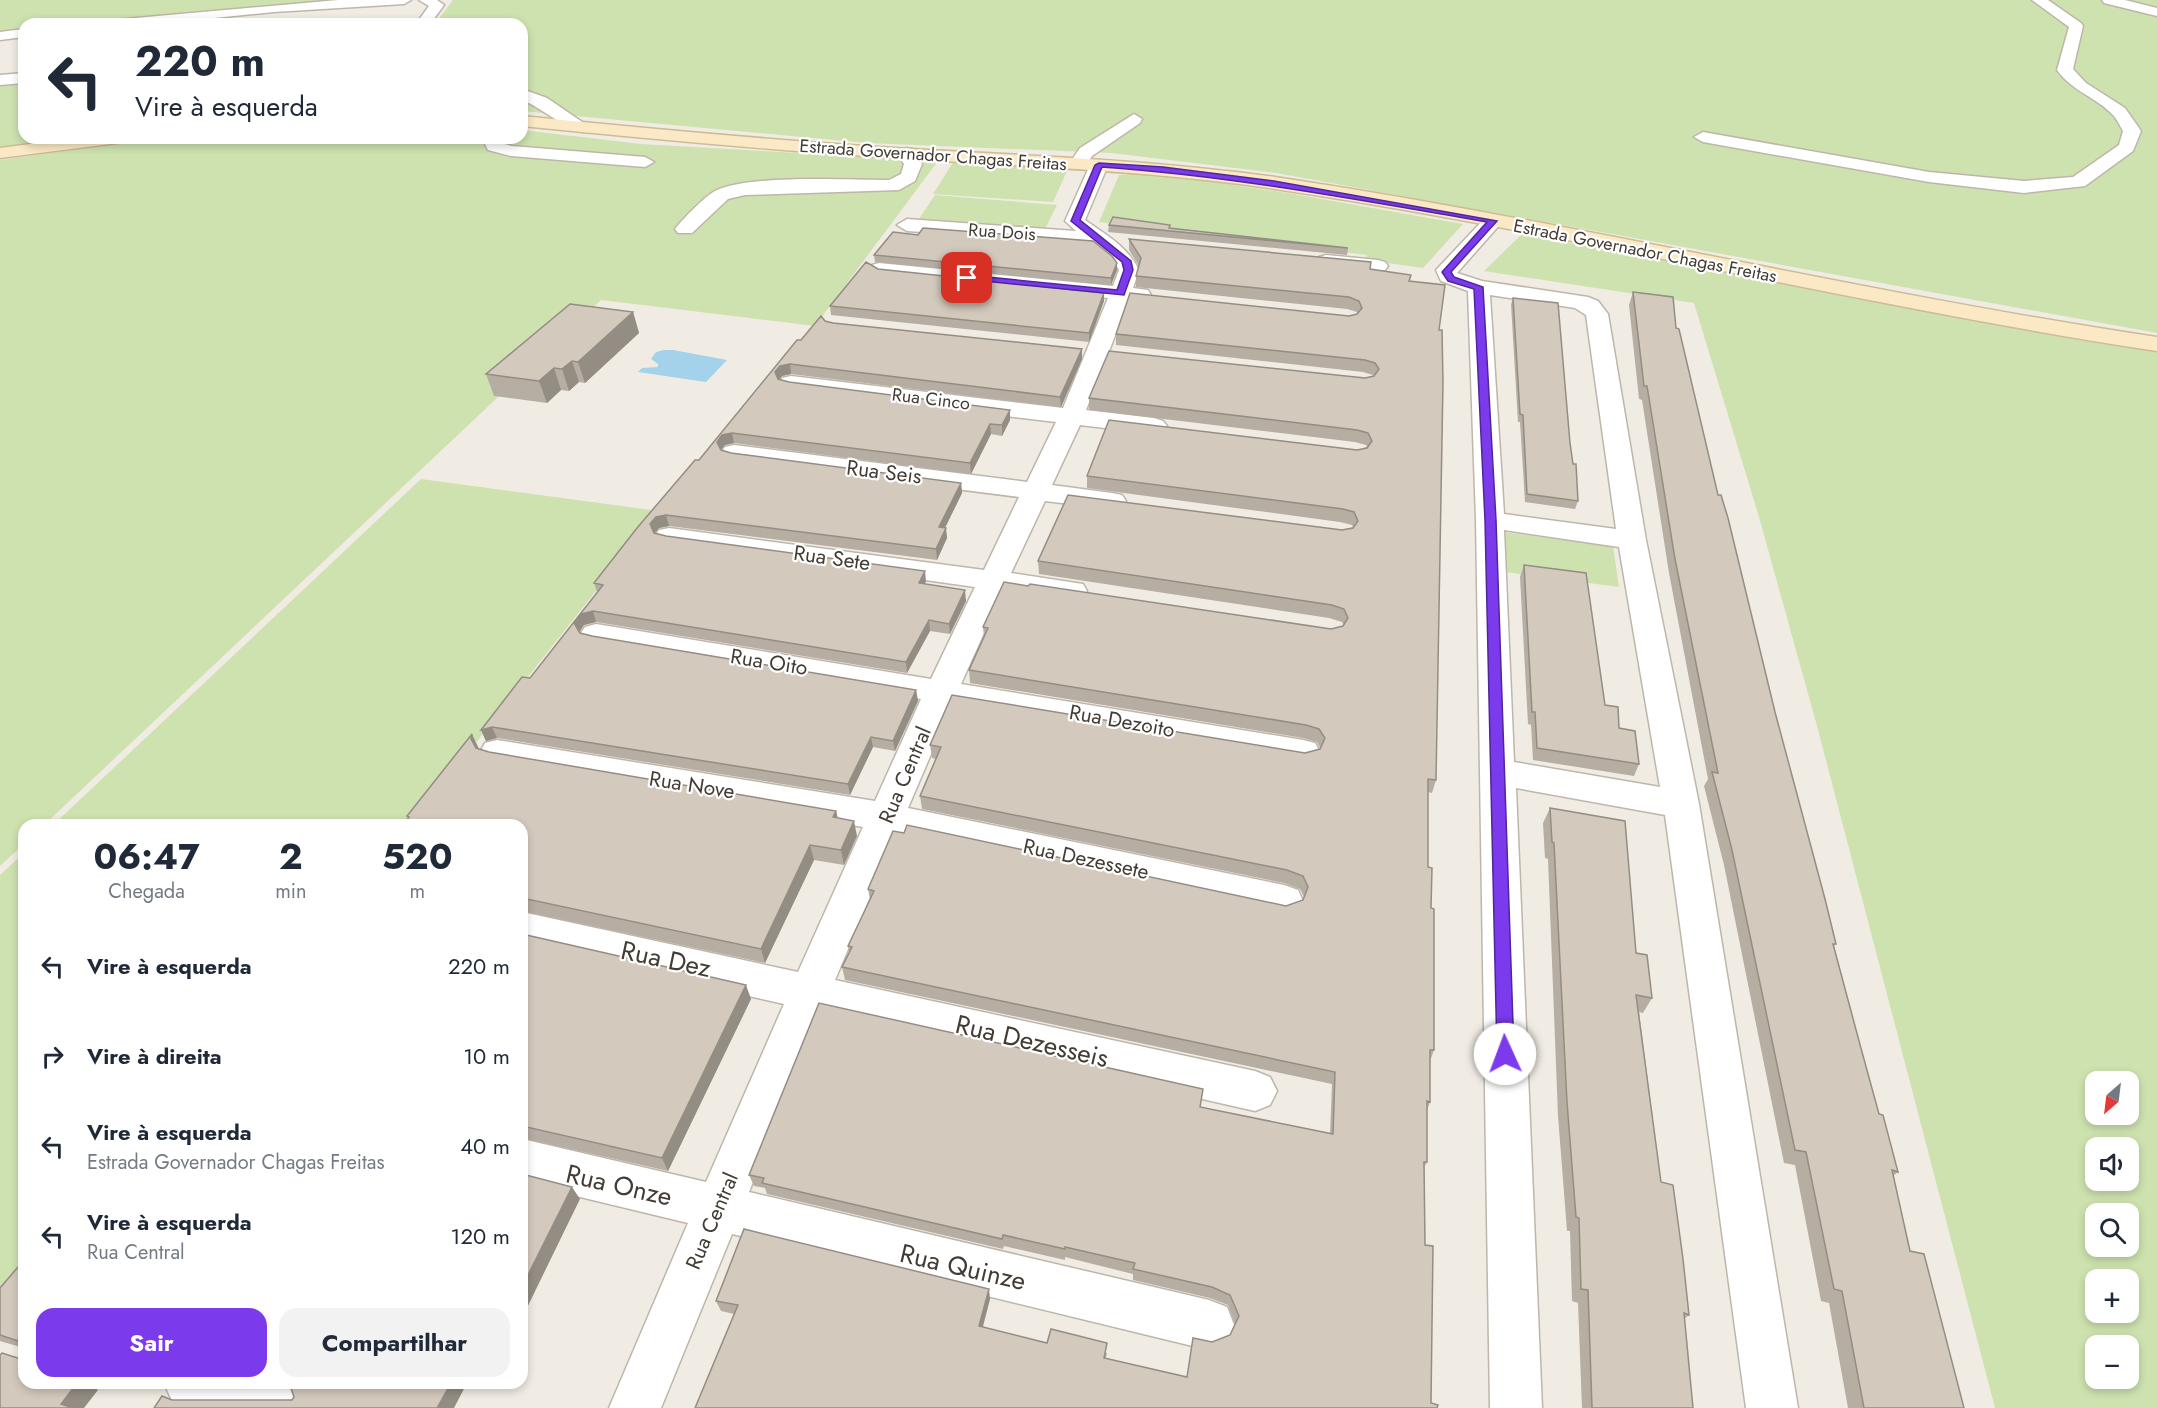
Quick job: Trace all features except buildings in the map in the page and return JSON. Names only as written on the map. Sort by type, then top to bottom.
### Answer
[{"type":"main road","name":"Estrada Governador Chagas Freitas","points":[[528,122],[685,139],[1163,169],[1274,183],[1493,221],[1931,307],[2157,344]]},
{"type":"main road","points":[[0,153],[71,144]]},
{"type":"street","points":[[173,18],[274,8],[404,0]]},
{"type":"street","points":[[426,0],[437,5],[427,18]]},
{"type":"street","points":[[1703,137],[1929,177],[2024,187],[2078,182],[2127,147],[2132,130],[2119,111],[2080,86],[2065,70],[2076,26],[2039,0]]},
{"type":"street","points":[[2109,0],[2157,12]]},
{"type":"street","points":[[0,36],[18,34]]},
{"type":"street","points":[[0,80],[18,78]]},
{"type":"street","points":[[528,96],[542,101],[583,128]]},
{"type":"street","points":[[1089,164],[1086,152],[1134,118]]},
{"type":"street","points":[[493,144],[511,151],[645,162]]},
{"type":"street","points":[[685,229],[721,195],[744,189],[782,186],[892,186],[909,177],[913,165],[906,153]]},
{"type":"street","name":"Rua Central","points":[[634,1408],[810,990],[941,691],[1099,352],[1128,266],[1123,258],[1081,228],[1075,218],[1089,164]]},
{"type":"street","points":[[1493,221],[1446,270],[1446,275],[1451,279],[1479,287],[1560,297],[1586,304],[1595,309],[1632,540],[1681,804],[1772,1408]]},
{"type":"street","name":"Rua Dois","points":[[907,225],[1132,242]]},
{"type":"street","points":[[1308,259],[1378,266]]},
{"type":"street","points":[[879,269],[1166,298]]},
{"type":"street","points":[[1479,287],[1490,520],[1516,1408]]},
{"type":"street","name":"Rua Cinco","points":[[791,382],[1178,429]]},
{"type":"street","name":"Rua Seis","points":[[734,453],[1140,505]]},
{"type":"street","points":[[1490,520],[1632,540]]},
{"type":"street","name":"Rua Sete","points":[[669,536],[1098,595]]},
{"type":"street","name":"Rua Oito","points":[[596,634],[941,691]]},
{"type":"street","name":"Rua Dezoito","points":[[941,691],[1303,752]]},
{"type":"street","name":"Rua Nove","points":[[497,752],[887,817]]},
{"type":"street","points":[[1497,772],[1681,804]]},
{"type":"street","name":"Rua Dezessete","points":[[887,817],[1284,901]]},
{"type":"street","name":"Rua Dez","points":[[528,929],[810,990]]},
{"type":"street","name":"Rua Dezesseis","points":[[810,990],[1255,1091]]},
{"type":"street","name":"Rua Onze","points":[[528,1162],[717,1208]]},
{"type":"street","name":"Rua Quinze","points":[[717,1208],[1209,1325]]},
{"type":"street","points":[[212,1389],[280,1408]]},
{"type":"green space","points":[[0,0],[361,0],[149,18],[18,18],[18,30],[0,32]]},
{"type":"green space","points":[[453,0],[2157,0],[2157,333],[1276,173],[1112,153],[867,143],[528,112],[528,18],[440,18]]},
{"type":"green space","points":[[18,82],[18,144],[23,144],[0,147],[0,84]]},
{"type":"green space","points":[[528,131],[641,144],[938,161],[815,326],[601,300],[50,819],[18,819],[18,850],[0,866],[0,160],[119,144],[528,144]]},
{"type":"green space","points":[[954,161],[1068,169],[1053,202],[933,194]]},
{"type":"green space","points":[[1146,172],[1288,193],[1463,224],[1423,268],[1366,260],[1367,255],[1099,222],[1119,175]]},
{"type":"green space","points":[[935,195],[1057,205],[1045,229],[919,219]]},
{"type":"green space","points":[[1522,234],[2004,324],[2157,348],[2157,1408],[1995,1408],[1817,726],[1759,517],[1694,303],[1484,271]]},
{"type":"green space","points":[[421,479],[659,511],[416,819],[59,819]]},
{"type":"green space","points":[[1503,532],[1613,546],[1619,587],[1505,572]]},
{"type":"green space","points":[[18,858],[18,1320],[0,1335],[0,875]]},
{"type":"water","points":[[664,350],[727,360],[706,382],[638,372],[642,368],[658,367],[658,364],[651,359],[656,352]]},
{"type":"route","points":[[967,278],[1120,293],[1128,270],[1126,261],[1106,244],[1081,228],[1075,221],[1099,165],[1163,169],[1274,183],[1493,221],[1446,270],[1446,275],[1462,283],[1479,287],[1490,520],[1505,1054]]}]
